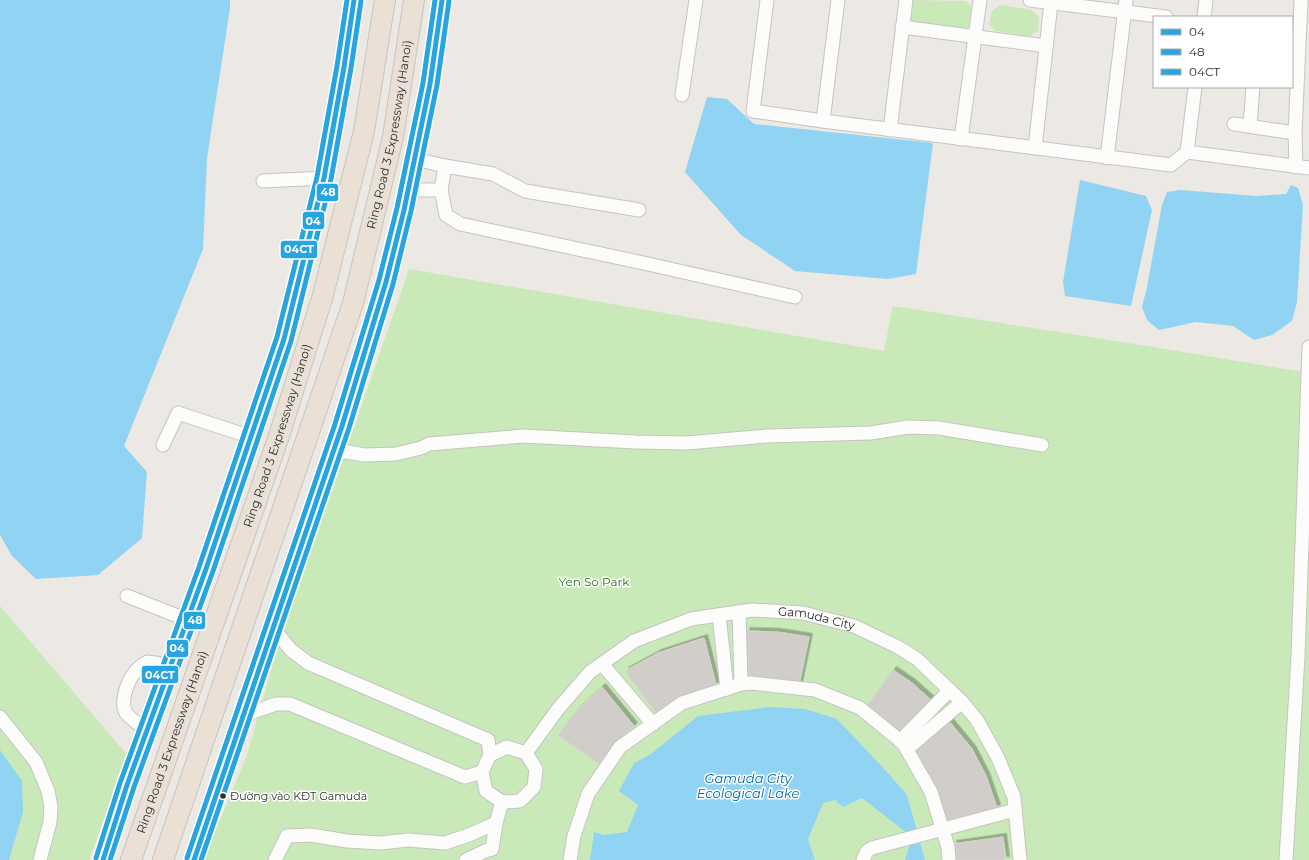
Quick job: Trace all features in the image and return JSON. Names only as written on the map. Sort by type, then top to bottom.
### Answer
[{"type":"highway","name":"Ring Road 3 Expressway (Hanoi)","points":[[131,860],[276,443],[323,295],[364,131],[385,0]]},
{"type":"highway","name":"Ring Road 3 Expressway (Hanoi)","points":[[163,860],[353,303],[393,137],[414,0]]},
{"type":"main road","points":[[103,860],[147,731],[206,570],[284,339],[324,178],[354,0]]},
{"type":"main road","points":[[194,860],[333,453],[386,282],[408,190],[430,84],[442,0]]},
{"type":"street","points":[[682,95],[696,0]]},
{"type":"street","points":[[767,0],[754,111],[890,130],[1171,165],[1187,152],[1195,88]]},
{"type":"street","points":[[822,121],[838,0]]},
{"type":"street","points":[[890,130],[906,0]]},
{"type":"street","points":[[961,139],[980,0]]},
{"type":"street","points":[[1030,0],[1051,3],[1126,6],[1162,16]]},
{"type":"street","points":[[1204,16],[1206,0]]},
{"type":"street","points":[[1187,152],[1303,167],[1296,133],[1296,34],[1301,0]]},
{"type":"street","points":[[1035,148],[1051,3]]},
{"type":"street","points":[[1107,158],[1126,6]]},
{"type":"street","points":[[902,27],[1046,46]]},
{"type":"street","points":[[1250,126],[1253,88]]},
{"type":"street","points":[[1234,124],[1296,133]]},
{"type":"street","points":[[414,159],[493,174],[525,191],[639,210]]},
{"type":"street","points":[[445,166],[442,190],[446,215],[460,224],[795,297]]},
{"type":"street","points":[[263,182],[324,178]]},
{"type":"street","points":[[408,190],[442,190]]},
{"type":"street","points":[[1286,860],[1298,656],[1309,347]]},
{"type":"street","points":[[163,445],[178,413],[251,437]]},
{"type":"street","points":[[333,453],[348,452],[364,455],[396,454],[421,448],[429,444],[524,436],[635,442],[687,443],[768,436],[871,433],[908,427],[939,428],[1042,446]]},
{"type":"street","points":[[127,596],[188,620]]},
{"type":"street","name":"Gamuda City","points":[[526,753],[558,709],[590,672],[634,641],[691,619],[752,610],[803,613],[854,626],[898,647],[917,659],[962,702],[977,720],[998,758],[1014,797],[1020,860]]},
{"type":"street","points":[[738,612],[741,684]]},
{"type":"street","points":[[719,615],[727,689]]},
{"type":"street","points":[[273,628],[291,650],[308,663],[488,740],[490,755],[482,772],[486,791],[502,802],[520,800],[534,787],[536,769],[526,753],[507,747],[490,755]]},
{"type":"street","points":[[605,661],[655,722]]},
{"type":"street","points":[[147,731],[126,714],[124,695],[132,678],[139,668],[148,662],[171,665]]},
{"type":"street","points":[[570,860],[574,836],[588,794],[620,747],[682,703],[741,684],[815,690],[860,708],[903,745],[931,792],[948,847],[949,860]]},
{"type":"street","points":[[903,745],[950,690]]},
{"type":"street","points":[[903,745],[962,702]]},
{"type":"street","points":[[244,715],[276,704],[290,704],[465,777],[482,772]]},
{"type":"street","points":[[0,717],[36,762],[48,791],[51,807],[50,822],[40,860]]},
{"type":"street","points":[[466,860],[485,851],[490,854],[502,802]]},
{"type":"street","points":[[863,860],[867,851],[872,848],[1016,810]]},
{"type":"street","points":[[275,860],[287,836],[310,834],[347,841],[381,843],[408,840],[445,843],[496,824]]},
{"type":"green space","points":[[909,0],[966,1],[972,7],[970,25],[962,30],[916,24],[907,16]]},
{"type":"green space","points":[[1000,5],[1032,10],[1039,17],[1038,31],[1030,36],[995,31],[989,24],[992,11]]},
{"type":"green space","name":"Yen So Park","points":[[409,269],[884,351],[893,306],[1309,373],[1309,860],[203,860],[246,758],[285,622],[295,598]]},
{"type":"green space","points":[[0,606],[128,756],[89,860],[0,860]]},
{"type":"water","points":[[0,0],[230,0],[207,158],[203,249],[124,446],[147,472],[142,538],[98,575],[36,579],[12,556],[0,535]]},
{"type":"water","points":[[707,97],[727,99],[754,124],[933,143],[916,274],[888,279],[795,271],[741,235],[685,172]]},
{"type":"water","points":[[1080,180],[1146,196],[1152,210],[1131,306],[1065,296],[1063,282]]},
{"type":"water","points":[[1291,185],[1298,188],[1303,205],[1297,302],[1292,321],[1272,335],[1254,340],[1233,326],[1196,322],[1159,330],[1147,320],[1142,307],[1162,205],[1167,192],[1180,190],[1257,196],[1286,194]]},
{"type":"water","name":"Gamuda City Ecological Lake","points":[[770,707],[805,709],[837,719],[907,795],[925,860],[905,860],[909,847],[907,833],[862,798],[843,807],[835,800],[823,803],[808,839],[815,860],[590,860],[594,832],[604,835],[627,832],[638,805],[619,791],[634,763],[651,754],[698,716]]},
{"type":"water","points":[[0,750],[22,781],[23,812],[9,860],[0,860]]},
{"type":"building","points":[[746,631],[777,632],[809,637],[799,685],[749,679]]},
{"type":"building","points":[[704,638],[716,685],[685,696],[657,714],[625,671],[658,653]]},
{"type":"building","points":[[893,670],[912,683],[931,700],[896,735],[865,709]]},
{"type":"building","points":[[602,687],[634,726],[614,744],[599,764],[558,735],[578,709]]},
{"type":"building","points":[[948,720],[972,749],[986,776],[997,808],[948,822],[936,791],[910,751]]},
{"type":"building","points":[[1003,837],[1006,860],[955,860],[953,844]]},
{"type":"transit line","name":"04CT","points":[[96,858],[120,783],[199,567],[277,337],[317,177],[347,0]]},
{"type":"transit line","name":"04","points":[[103,860],[127,785],[206,569],[284,339],[324,178],[344,67],[354,0]]},
{"type":"transit line","name":"04CT","points":[[187,858],[335,424],[379,280],[397,208],[423,83],[435,0]]},
{"type":"transit line","name":"04","points":[[194,860],[342,426],[386,282],[404,210],[430,84],[442,0]]},
{"type":"transit line","name":"48","points":[[110,860],[134,787],[213,571],[291,341],[331,179],[351,68],[361,1]]},
{"type":"transit line","name":"48","points":[[201,860],[349,428],[393,284],[411,211],[437,85],[449,1]]},
{"type":"place","name":"Đường vào KĐT Gamuda","points":[[223,796]]}]
